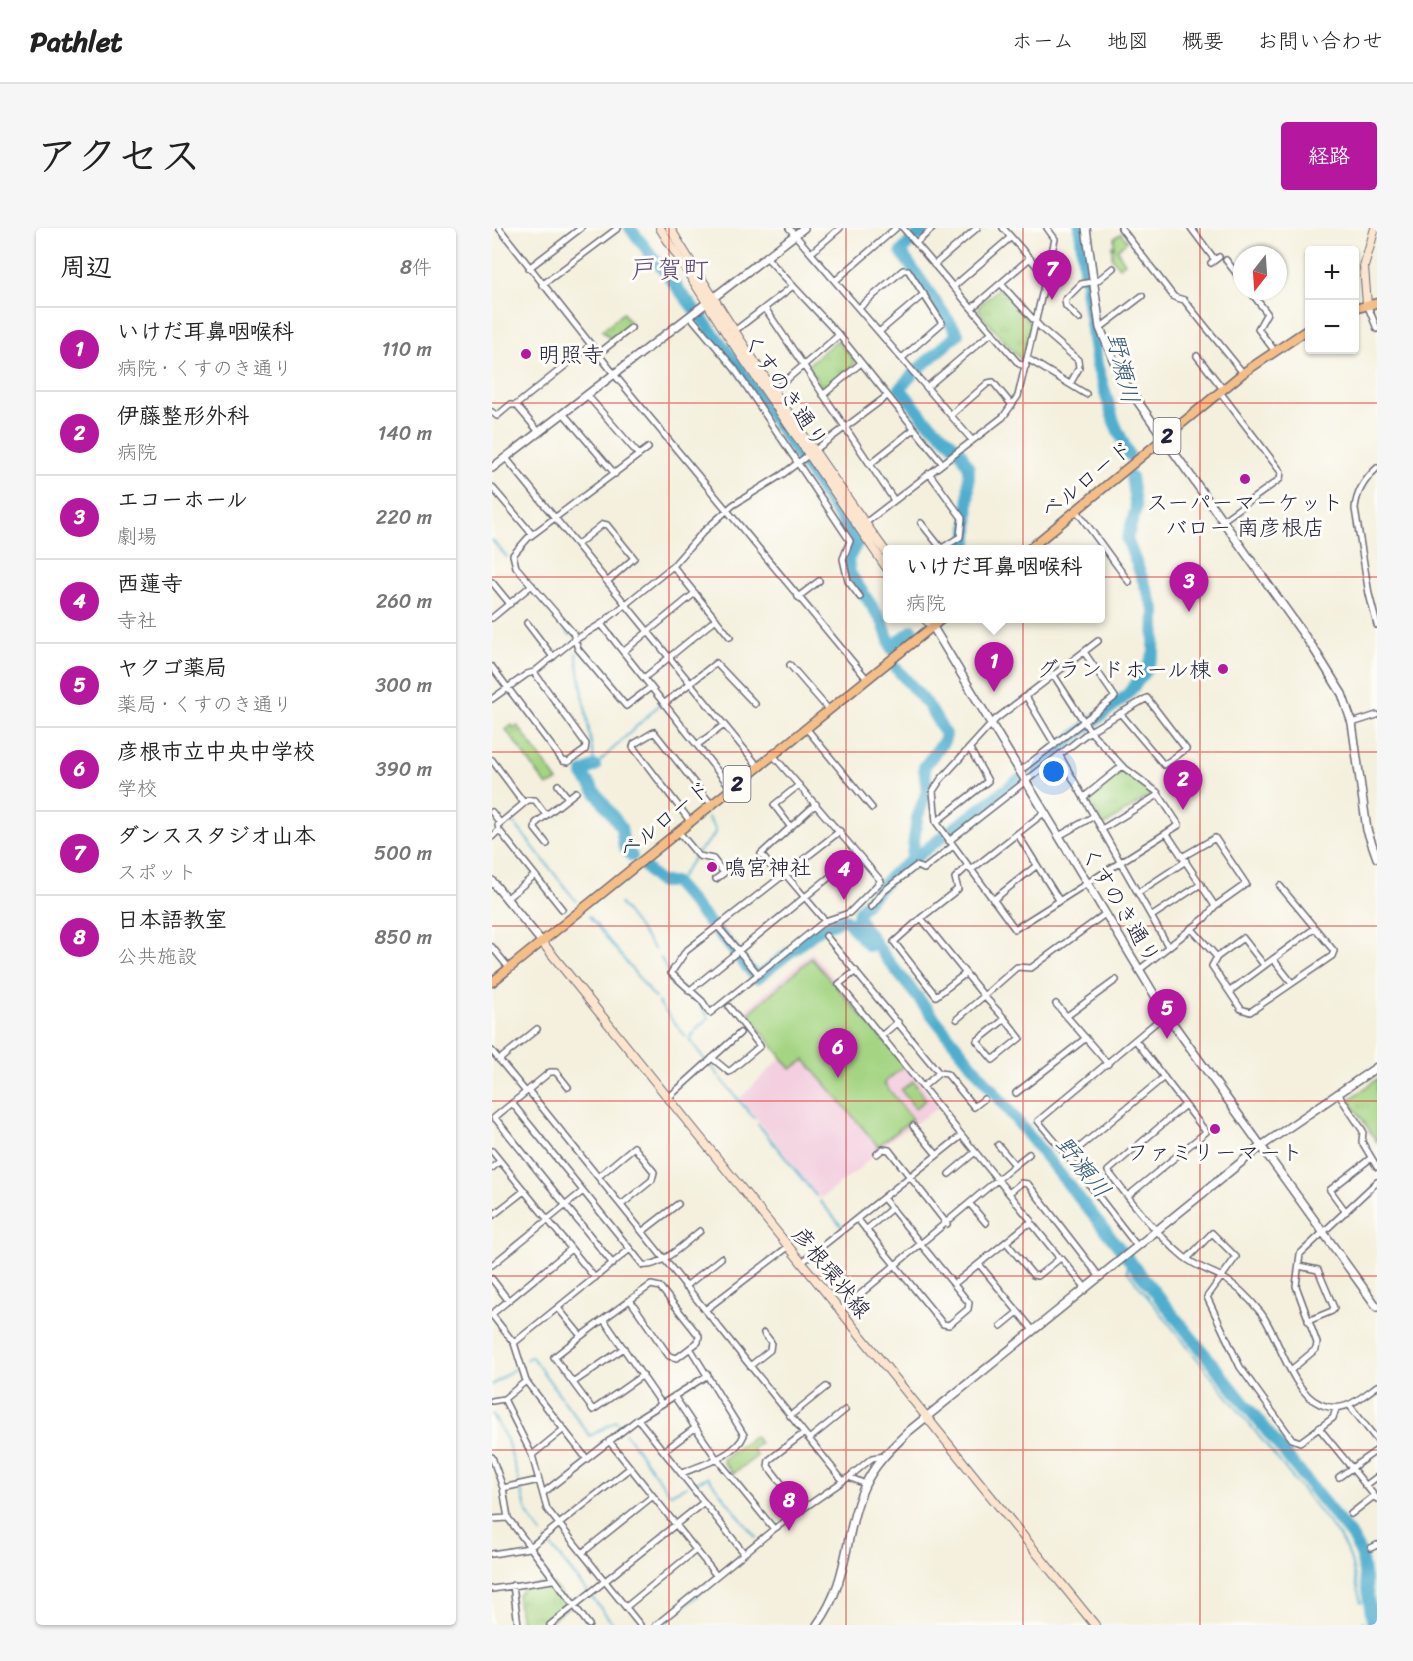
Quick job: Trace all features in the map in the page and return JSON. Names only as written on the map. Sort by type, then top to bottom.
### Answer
[{"type":"main road","name":"くすのき通り","points":[[660,228],[771,393],[804,458],[883,550]]},
{"type":"main road","name":"くすのき通り","points":[[670,228],[710,301]]},
{"type":"main road","points":[[1359,308],[1374,303],[1364,267],[1375,228]]},
{"type":"main road","name":"ベルロード","points":[[1033,545],[1222,390],[1274,350],[1305,330]]},
{"type":"main road","name":"くすのき通り","points":[[861,526],[883,562]]},
{"type":"main road","name":"ベルロード","points":[[492,982],[867,679],[932,623]]},
{"type":"main road","name":"彦根環状線","points":[[542,942],[1095,1625]]},
{"type":"street","points":[[499,228],[614,374],[867,679]]},
{"type":"street","points":[[529,268],[581,228]]},
{"type":"street","points":[[542,285],[618,228]]},
{"type":"street","points":[[789,228],[972,440]]},
{"type":"street","points":[[493,465],[506,458],[804,228]]},
{"type":"street","points":[[811,253],[840,228]]},
{"type":"street","points":[[835,281],[896,228]]},
{"type":"street","points":[[903,228],[1019,364],[1026,366]]},
{"type":"street","points":[[916,243],[933,228]]},
{"type":"street","points":[[934,265],[977,228]]},
{"type":"street","points":[[1002,228],[1047,274]]},
{"type":"street","points":[[861,526],[1003,417],[1022,385],[1055,239],[1047,228]]},
{"type":"street","points":[[1086,228],[1100,328],[1121,378],[1333,679],[1352,723],[1367,830],[1377,858]]},
{"type":"street","points":[[1121,228],[1174,297],[1184,300],[1243,374]]},
{"type":"street","points":[[1191,228],[1215,260]]},
{"type":"street","points":[[953,287],[1011,237]]},
{"type":"street","points":[[767,258],[838,335],[942,463]]},
{"type":"street","points":[[972,308],[1030,258]]},
{"type":"street","points":[[1226,260],[1233,269]]},
{"type":"street","points":[[1079,319],[1066,306],[1065,300],[1082,284],[1092,282],[1113,268]]},
{"type":"street","points":[[859,308],[903,270],[908,270],[942,323],[902,358]]},
{"type":"street","points":[[1001,284],[1036,323],[1078,360],[1079,368],[1070,384]]},
{"type":"street","points":[[731,333],[793,286]]},
{"type":"street","points":[[879,332],[924,294]]},
{"type":"street","points":[[1100,328],[1142,296]]},
{"type":"street","points":[[1257,300],[1267,313],[1258,329],[1274,350]]},
{"type":"street","points":[[1374,303],[1377,329]]},
{"type":"street","points":[[765,308],[894,500]]},
{"type":"street","points":[[693,313],[804,458],[850,540],[843,559],[848,581],[860,597]]},
{"type":"street","points":[[598,354],[631,328]]},
{"type":"street","points":[[927,387],[992,332]]},
{"type":"street","points":[[771,393],[838,335]]},
{"type":"street","points":[[492,412],[497,416],[510,405],[516,405],[591,345]]},
{"type":"street","points":[[1197,357],[1281,472],[1280,479],[1222,521]]},
{"type":"street","points":[[1028,359],[1086,394]]},
{"type":"street","points":[[823,395],[861,363]]},
{"type":"street","points":[[951,415],[988,383],[993,382],[1011,404]]},
{"type":"street","points":[[586,395],[639,455]]},
{"type":"street","points":[[492,699],[527,674],[534,672],[627,604],[673,566],[703,532],[728,509],[804,458],[887,396]]},
{"type":"street","points":[[516,405],[539,432]]},
{"type":"street","points":[[563,413],[615,474]]},
{"type":"street","points":[[870,464],[914,429]]},
{"type":"street","points":[[626,706],[578,649],[573,633],[516,567],[513,555],[532,534],[556,519],[648,448]]},
{"type":"street","points":[[506,458],[758,766]]},
{"type":"street","points":[[1377,468],[1368,476],[1356,498],[1355,509],[1369,594],[1377,625]]},
{"type":"street","points":[[929,473],[962,518],[960,537],[947,545]]},
{"type":"street","points":[[492,487],[532,534]]},
{"type":"street","points":[[1077,511],[1102,545]]},
{"type":"street","points":[[921,523],[937,545]]},
{"type":"street","points":[[578,544],[603,524],[607,525],[634,558],[608,581]]},
{"type":"street","points":[[1105,549],[1129,582]]},
{"type":"street","points":[[673,566],[730,637]]},
{"type":"street","points":[[798,597],[819,581]]},
{"type":"street","points":[[492,582],[510,604]]},
{"type":"street","points":[[492,618],[532,585]]},
{"type":"street","points":[[623,652],[695,593]]},
{"type":"street","points":[[644,678],[716,619]]},
{"type":"street","points":[[527,623],[553,657]]},
{"type":"street","name":"くすのき通り","points":[[932,623],[1166,1014],[1377,1307]]},
{"type":"street","points":[[601,624],[731,788]]},
{"type":"street","points":[[1053,674],[1087,726],[1122,766],[1158,795],[1179,825],[1015,929],[936,822],[933,791],[941,778],[993,724],[1053,674],[1098,641]]},
{"type":"street","points":[[871,908],[884,891],[916,866],[924,869],[948,840],[1060,756],[1115,697],[1084,652]]},
{"type":"street","points":[[665,703],[720,663],[755,704]]},
{"type":"street","points":[[790,665],[829,710]]},
{"type":"street","points":[[492,667],[563,761],[568,762],[585,750],[586,744],[534,672]]},
{"type":"street","points":[[621,711],[651,687]]},
{"type":"street","points":[[1027,698],[1055,746]]},
{"type":"street","points":[[1020,771],[1087,726],[1120,713],[1147,698],[1186,749],[1164,765],[1120,713]]},
{"type":"street","points":[[1352,723],[1377,715]]},
{"type":"street","points":[[698,745],[724,725]]},
{"type":"street","points":[[806,728],[872,808]]},
{"type":"street","points":[[690,821],[633,747],[634,744],[654,732],[711,804]]},
{"type":"street","points":[[936,822],[988,781],[970,749]]},
{"type":"street","points":[[772,754],[840,831],[881,881],[849,914],[825,921],[710,1013],[702,1001],[671,973],[686,951],[719,928],[840,831]]},
{"type":"street","points":[[1060,756],[1123,862],[1168,946]]},
{"type":"street","points":[[492,760],[524,803]]},
{"type":"street","points":[[1083,797],[1122,766]]},
{"type":"street","points":[[790,826],[774,805],[799,784]]},
{"type":"street","points":[[558,785],[568,798]]},
{"type":"street","points":[[547,844],[535,829],[536,823],[576,792]]},
{"type":"street","points":[[1102,829],[1158,795]]},
{"type":"street","points":[[546,815],[535,800],[524,803],[498,825],[499,830],[562,909]]},
{"type":"street","points":[[816,804],[761,854],[825,921]]},
{"type":"street","points":[[492,812],[500,823]]},
{"type":"street","points":[[965,974],[936,996],[894,942],[958,889],[955,878],[1018,835],[1045,812]]},
{"type":"street","points":[[1059,836],[1094,816]]},
{"type":"street","points":[[492,837],[499,830]]},
{"type":"street","points":[[678,831],[699,856],[713,860],[724,873],[716,879]]},
{"type":"street","points":[[1167,834],[1215,906]]},
{"type":"street","points":[[1018,835],[1059,900]]},
{"type":"street","points":[[1139,892],[1215,838],[1246,884],[1215,906],[1139,970]]},
{"type":"street","points":[[689,991],[858,854]]},
{"type":"street","points":[[993,900],[1036,866]]},
{"type":"street","points":[[507,899],[535,875]]},
{"type":"street","points":[[492,881],[542,942]]},
{"type":"street","points":[[1152,916],[1201,884]]},
{"type":"street","points":[[1264,965],[1243,938],[1216,957],[1212,966],[1241,1008],[1250,1012],[1332,956],[1334,951],[1280,886]]},
{"type":"street","points":[[957,1018],[1017,967],[1031,968],[1105,914]]},
{"type":"street","points":[[921,918],[965,974],[1005,1019],[1020,1038],[993,1060],[977,1041],[1005,1019]]},
{"type":"street","points":[[719,928],[758,974]]},
{"type":"street","points":[[1191,928],[1216,957]]},
{"type":"street","points":[[1230,992],[1315,928]]},
{"type":"street","points":[[826,936],[939,1073],[947,1074],[974,1107],[984,1099]]},
{"type":"street","points":[[492,947],[509,968]]},
{"type":"street","points":[[1273,958],[1292,983]]},
{"type":"street","points":[[856,971],[839,984],[924,1086],[974,1153],[1009,1193],[1030,1220],[1030,1225],[1085,1287]]},
{"type":"street","points":[[1067,1016],[1116,980]]},
{"type":"street","points":[[1056,1004],[1108,1064]]},
{"type":"street","points":[[712,1058],[729,1072],[760,1046],[729,1007]]},
{"type":"street","points":[[1135,1248],[1068,1157],[1038,1121],[1166,1014]]},
{"type":"street","points":[[881,1036],[898,1022]]},
{"type":"street","points":[[496,1060],[537,1029]]},
{"type":"street","points":[[668,1098],[740,1033]]},
{"type":"street","points":[[1016,1093],[1086,1038]]},
{"type":"street","points":[[1128,1196],[1206,1132],[1136,1041]]},
{"type":"street","points":[[492,1051],[496,1060],[527,1091],[665,1259],[804,1434],[846,1479],[866,1484]]},
{"type":"street","points":[[817,1625],[838,1587],[859,1500],[866,1484],[885,1456],[925,1416],[1260,1147],[1339,1095],[1377,1066]]},
{"type":"street","points":[[568,1087],[556,1072],[550,1072],[493,1119],[613,1264]]},
{"type":"street","points":[[924,1086],[939,1073]]},
{"type":"street","points":[[1068,1157],[1164,1077]]},
{"type":"street","points":[[1339,1095],[1363,1131],[1362,1143],[1377,1167]]},
{"type":"street","points":[[512,1103],[643,1265],[650,1266],[665,1259],[700,1231]]},
{"type":"street","points":[[1185,1105],[1108,1171],[1157,1231],[1187,1259],[1222,1277],[1255,1306],[1266,1320],[1291,1370],[1317,1403],[1335,1409],[1350,1406],[1377,1386]]},
{"type":"street","points":[[913,1126],[937,1155]]},
{"type":"street","points":[[801,1263],[961,1136]]},
{"type":"street","points":[[998,1145],[1015,1165]]},
{"type":"street","points":[[598,1177],[634,1148],[654,1172],[652,1180],[621,1205]]},
{"type":"street","points":[[877,1154],[883,1149],[889,1150],[947,1224]]},
{"type":"street","points":[[492,1151],[595,1278]]},
{"type":"street","points":[[949,1174],[974,1153]]},
{"type":"street","points":[[840,1311],[1029,1154]]},
{"type":"street","points":[[1346,1212],[1330,1190],[1371,1158]]},
{"type":"street","points":[[492,1168],[500,1161]]},
{"type":"street","points":[[1291,1370],[1316,1349],[1316,1337],[1296,1286],[1304,1248],[1377,1182]]},
{"type":"street","points":[[1009,1193],[1021,1183],[1028,1184],[1099,1276]]},
{"type":"street","points":[[492,1216],[524,1191]]},
{"type":"street","points":[[492,1265],[583,1191]]},
{"type":"street","points":[[860,1222],[943,1324],[949,1325],[969,1309],[969,1303],[884,1199]]},
{"type":"street","points":[[643,1232],[678,1204]]},
{"type":"street","points":[[970,1204],[986,1223]]},
{"type":"street","points":[[866,1230],[892,1209]]},
{"type":"street","points":[[954,1284],[1030,1225]]},
{"type":"street","points":[[1187,1259],[1212,1233],[1236,1257],[1207,1297],[1240,1367],[1292,1439],[1300,1442],[1333,1418],[1335,1409]]},
{"type":"street","points":[[1006,1242],[1033,1275],[1038,1276],[1058,1258]]},
{"type":"street","points":[[705,1310],[788,1247]]},
{"type":"street","points":[[571,1249],[492,1314],[514,1343],[526,1381],[586,1458]]},
{"type":"street","points":[[514,1343],[630,1249]]},
{"type":"street","points":[[685,1287],[721,1258]]},
{"type":"street","points":[[979,1264],[1032,1329]]},
{"type":"street","points":[[1299,1266],[1318,1270],[1334,1308],[1308,1321]]},
{"type":"street","points":[[492,1279],[508,1300]]},
{"type":"street","points":[[630,1300],[669,1356],[677,1358],[698,1342],[699,1336],[660,1287],[651,1286],[630,1300],[554,1357],[593,1410],[643,1375]]},
{"type":"street","points":[[558,1308],[581,1336]]},
{"type":"street","points":[[1001,1326],[1018,1312]]},
{"type":"street","points":[[604,1320],[661,1403]]},
{"type":"street","points":[[750,1366],[770,1350],[771,1342],[764,1333]]},
{"type":"street","points":[[574,1382],[624,1348]]},
{"type":"street","points":[[682,1473],[716,1458],[741,1442],[744,1435],[690,1348]]},
{"type":"street","points":[[543,1493],[638,1419],[708,1375]]},
{"type":"street","points":[[492,1401],[504,1399],[526,1381]]},
{"type":"street","points":[[790,1416],[826,1387]]},
{"type":"street","points":[[674,1396],[716,1458],[774,1529]]},
{"type":"street","points":[[504,1399],[532,1455],[547,1509],[640,1625]]},
{"type":"street","points":[[1350,1406],[1377,1440]]},
{"type":"street","points":[[809,1439],[845,1410]]},
{"type":"street","points":[[638,1419],[744,1553]]},
{"type":"street","points":[[664,1450],[695,1428]]},
{"type":"street","points":[[1319,1428],[1376,1497],[1351,1514]]},
{"type":"street","points":[[532,1455],[564,1430]]},
{"type":"street","points":[[802,1510],[768,1466],[769,1460],[804,1434]]},
{"type":"street","points":[[609,1441],[716,1575]]},
{"type":"street","points":[[1339,1477],[1377,1450]]},
{"type":"street","points":[[492,1456],[508,1518],[589,1625]]},
{"type":"street","points":[[656,1625],[774,1529],[872,1458],[885,1456]]},
{"type":"street","points":[[492,1554],[529,1548],[630,1467]]},
{"type":"street","points":[[1365,1485],[1377,1477]]},
{"type":"street","points":[[502,1488],[539,1480]]},
{"type":"street","points":[[582,1553],[652,1496]]},
{"type":"street","points":[[550,1625],[704,1502]]},
{"type":"street","points":[[492,1519],[508,1518]]},
{"type":"street","points":[[626,1607],[696,1550]]},
{"type":"street","points":[[492,1588],[554,1580]]},
{"type":"street","points":[[513,1585],[519,1625]]},
{"type":"shaded area","points":[[812,952],[939,1107],[886,1143],[859,1169],[820,1199],[740,1098],[782,1057],[742,1013]]},
{"type":"green space","points":[[1121,233],[1127,241],[1117,250],[1125,263],[1119,267],[1112,258],[1112,246],[1114,248],[1114,238]]},
{"type":"green space","points":[[997,290],[1003,290],[1031,324],[1023,360],[978,311],[980,305]]},
{"type":"green space","points":[[623,313],[632,325],[612,341],[602,330]]},
{"type":"green space","points":[[836,341],[855,361],[854,365],[827,389],[823,389],[809,368],[810,363]]},
{"type":"green space","points":[[512,725],[514,728],[518,726],[558,781],[547,786],[506,730]]},
{"type":"green space","points":[[1120,771],[1124,771],[1152,794],[1105,825],[1102,824],[1088,797]]},
{"type":"green space","points":[[811,958],[905,1065],[884,1083],[912,1119],[878,1146],[805,1060],[791,1069],[748,1014]]},
{"type":"green space","points":[[1377,1079],[1377,1142],[1349,1100]]},
{"type":"green space","points":[[913,1081],[926,1100],[915,1108],[901,1090]]},
{"type":"green space","points":[[755,1436],[760,1443],[752,1449],[757,1456],[733,1474],[723,1462],[724,1458]]},
{"type":"green space","points":[[549,1583],[554,1585],[568,1603],[568,1607],[546,1625],[521,1625],[517,1596],[524,1587]]},
{"type":"waterway","points":[[630,228],[732,357],[857,543],[848,560],[850,573],[883,623],[892,649]]},
{"type":"waterway","points":[[915,238],[927,228]]},
{"type":"waterway","name":"野瀬川","points":[[1080,228],[1085,278]]},
{"type":"waterway","points":[[910,242],[901,252],[958,334],[917,370]]},
{"type":"waterway","name":"野瀬川","points":[[1086,288],[1097,365],[1114,422],[1129,455]]},
{"type":"waterway","points":[[912,375],[900,388],[923,417],[957,448]]},
{"type":"waterway","points":[[961,453],[969,468],[966,545]]},
{"type":"waterway","name":"野瀬川","points":[[1029,772],[1126,696],[1146,671],[1154,652],[1155,611],[1127,539],[1136,508],[1131,477]]},
{"type":"waterway","points":[[492,540],[507,557]]},
{"type":"waterway","points":[[543,603],[570,635]]},
{"type":"waterway","points":[[891,647],[913,630]]},
{"type":"waterway","points":[[576,653],[595,766]]},
{"type":"waterway","points":[[896,668],[928,705],[946,735],[924,767],[927,791],[917,818],[911,863]]},
{"type":"waterway","points":[[595,766],[661,703]]},
{"type":"waterway","points":[[595,766],[583,772],[583,775],[621,827],[624,847],[632,856]]},
{"type":"waterway","name":"野瀬川","points":[[1018,780],[892,875],[859,911],[858,918],[886,958],[1352,1537],[1361,1554],[1373,1625]]},
{"type":"waterway","points":[[698,852],[712,838],[716,830],[708,818]]},
{"type":"waterway","points":[[511,819],[576,901]]},
{"type":"waterway","points":[[676,884],[695,856]]},
{"type":"waterway","points":[[646,868],[659,882],[674,882],[713,927]]},
{"type":"waterway","points":[[620,904],[655,950]]},
{"type":"waterway","points":[[589,916],[655,998]]},
{"type":"waterway","points":[[757,978],[821,928],[845,919],[869,946]]},
{"type":"waterway","points":[[717,931],[734,951]]},
{"type":"waterway","points":[[737,955],[753,974]]},
{"type":"waterway","points":[[661,958],[672,980],[699,1003],[709,1018],[695,1030],[690,1040],[705,1060]]},
{"type":"waterway","points":[[658,1002],[686,1037]]},
{"type":"waterway","points":[[711,1066],[719,1076]]},
{"type":"waterway","points":[[721,1079],[754,1118]]},
{"type":"waterway","points":[[758,1124],[816,1196]]},
{"type":"waterway","points":[[820,1201],[843,1228]]},
{"type":"waterway","points":[[1127,1256],[1127,1271],[1339,1536],[1350,1557],[1361,1603]]},
{"type":"waterway","points":[[526,1360],[531,1356],[590,1436],[616,1421],[620,1426]]},
{"type":"waterway","points":[[492,1385],[515,1368]]},
{"type":"waterway","points":[[492,1414],[507,1440],[519,1481]]},
{"type":"waterway","points":[[625,1433],[670,1494],[687,1486]]},
{"type":"waterway","points":[[694,1483],[708,1477],[756,1538]]},
{"type":"waterway","points":[[520,1487],[528,1515],[542,1534]]},
{"type":"waterway","points":[[546,1540],[587,1591]]},
{"type":"waterway","points":[[661,1625],[761,1544]]},
{"type":"waterway","points":[[591,1596],[614,1625]]},
{"type":"place","name":"ダンススタジオ山本","points":[[1052,300]]},
{"type":"place","name":"明照寺","points":[[526,354]]},
{"type":"place","name":"スーパーマーケット バロー 南彦根店","points":[[1245,479]]},
{"type":"place","name":"エコーホール","points":[[1189,612]]},
{"type":"place","name":"グランドホール棟","points":[[1223,669]]},
{"type":"place","name":"いけだ耳鼻咽喉科","points":[[994,692]]},
{"type":"place","name":"伊藤整形外科","points":[[1183,810]]},
{"type":"place","name":"鳴宮神社","points":[[712,867]]},
{"type":"place","name":"西蓮寺","points":[[844,900]]},
{"type":"place","name":"ヤクゴ薬局","points":[[1167,1039]]},
{"type":"place","name":"彦根市立中央中学校","points":[[838,1078]]},
{"type":"place","name":"ファミリーマート","points":[[1215,1129]]},
{"type":"place","name":"日本語教室","points":[[789,1531]]},
{"type":"district","name":"戸賀町","points":[[670,269]]}]
